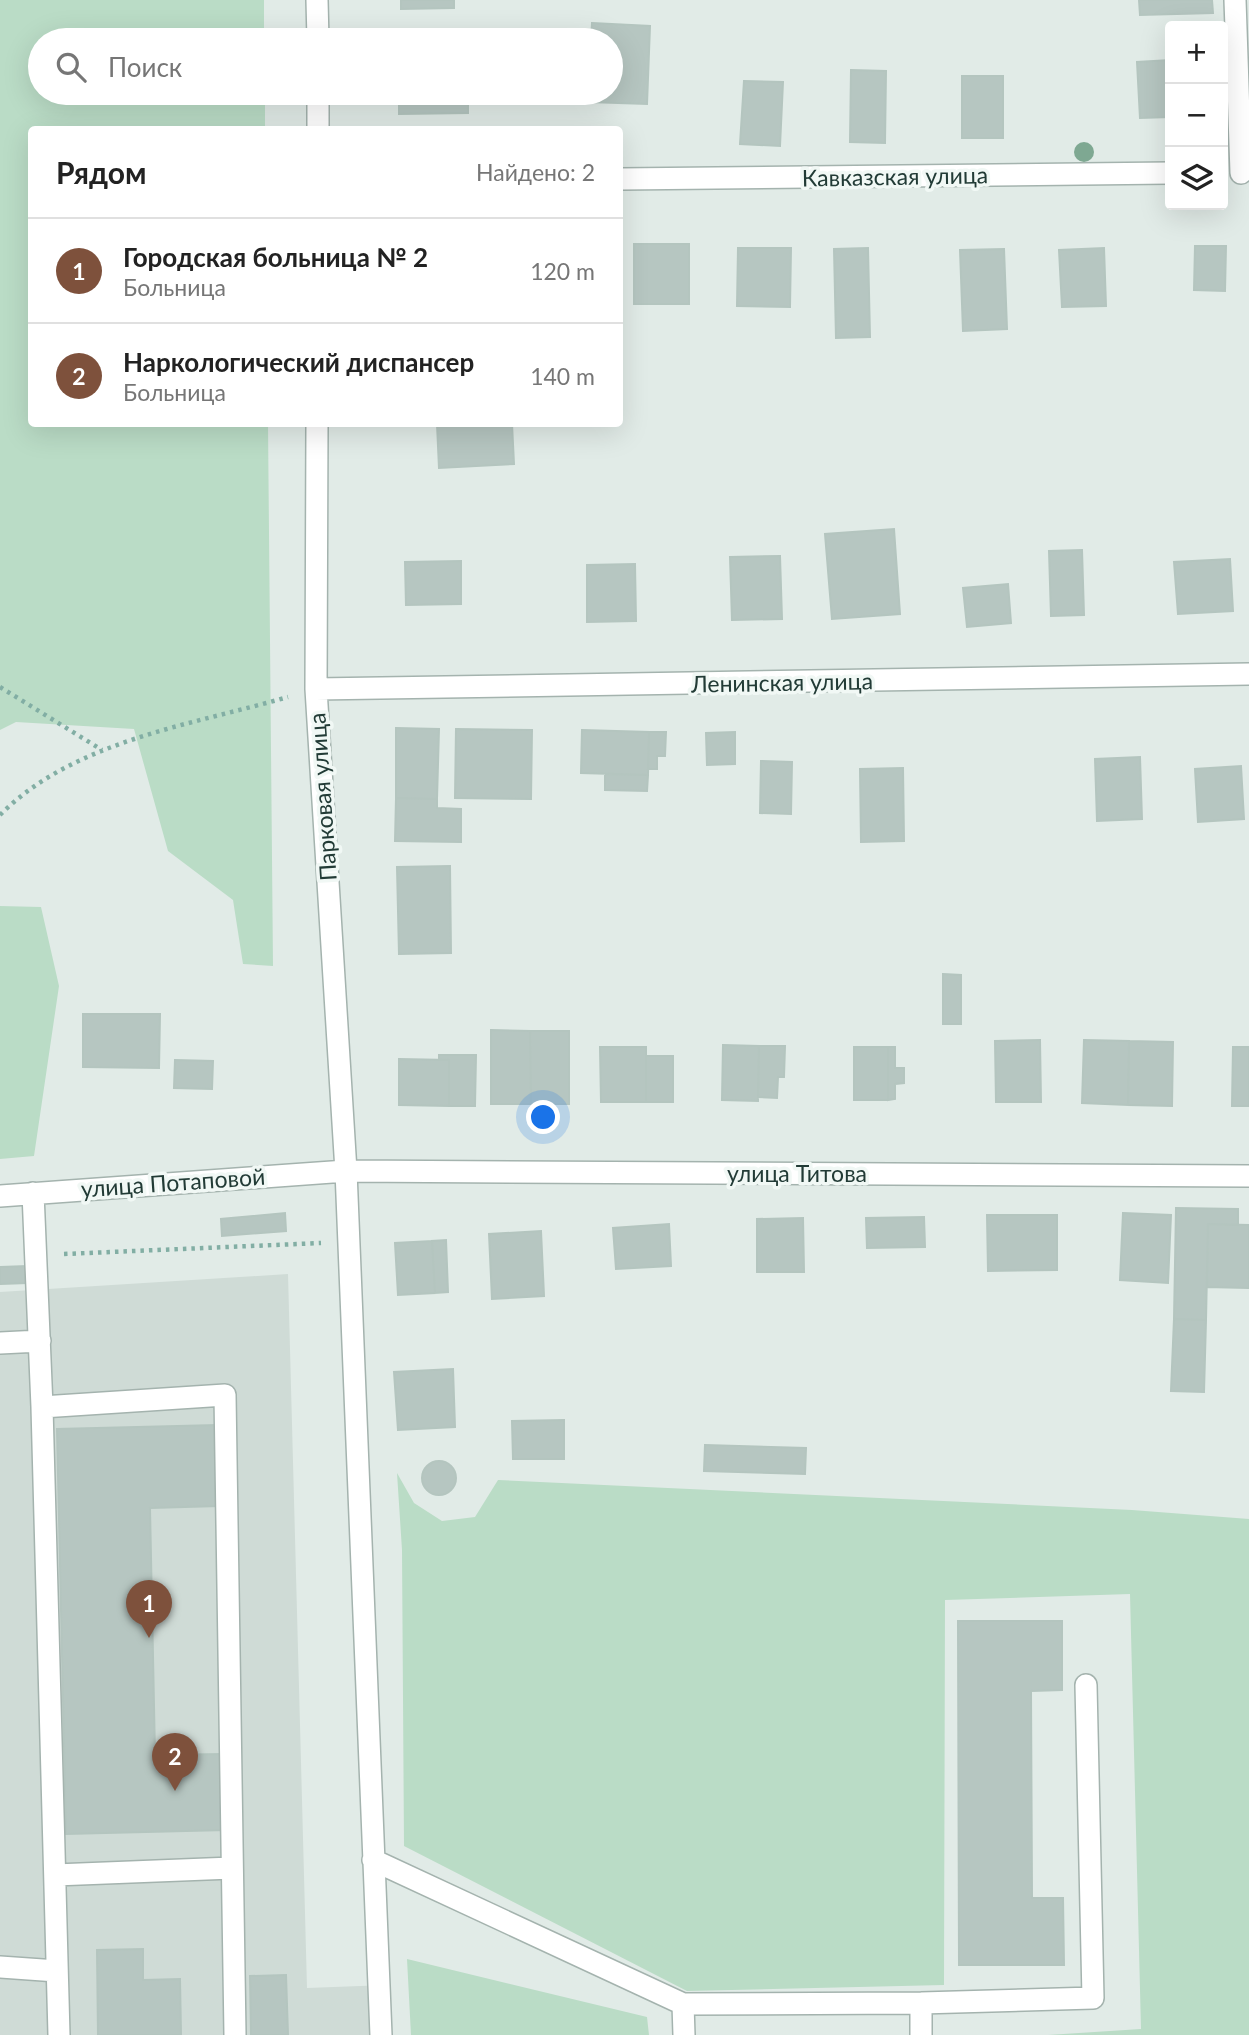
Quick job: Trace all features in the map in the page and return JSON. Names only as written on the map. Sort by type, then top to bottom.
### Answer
[{"type":"street","points":[[317,0],[318,28]]},
{"type":"street","points":[[1236,0],[1238,173]]},
{"type":"street","points":[[318,105],[318,126]]},
{"type":"street","name":"Кавказская улица","points":[[623,179],[1165,173]]},
{"type":"street","name":"Парковая улица","points":[[317,427],[316,689],[346,1171],[381,2035]]},
{"type":"street","name":"Ленинская улица","points":[[316,689],[1249,674]]},
{"type":"street","name":"улица Титова","points":[[346,1171],[1249,1176]]},
{"type":"street","name":"улица Потаповой","points":[[0,1196],[346,1171]]},
{"type":"street","points":[[33,1193],[40,1341],[59,2035]]},
{"type":"street","points":[[0,1343],[40,1341]]},
{"type":"street","points":[[42,1407],[225,1395],[235,2035]]},
{"type":"street","points":[[373,1860],[683,2004],[921,2003],[1093,1998],[1086,1685]]},
{"type":"street","points":[[55,1875],[232,1868]]},
{"type":"street","points":[[0,1967],[57,1971]]},
{"type":"street","points":[[921,2003],[921,2035]]},
{"type":"street","points":[[683,2004],[684,2035]]},
{"type":"path","points":[[0,688],[102,750]]},
{"type":"path","points":[[0,816],[21,794],[102,750],[316,689]]},
{"type":"path","points":[[35,1255],[348,1241]]},
{"type":"shaded area","points":[[288,1274],[307,1988],[387,1985],[389,2035],[0,2035],[0,1292]]},
{"type":"green space","points":[[0,0],[264,0],[264,28],[28,28],[28,105],[265,105],[265,126],[28,126],[28,427],[268,427],[273,966],[243,964],[233,900],[168,851],[134,729],[16,722],[0,730]]},
{"type":"green space","points":[[0,906],[41,907],[59,986],[34,1156],[0,1159]]},
{"type":"green space","points":[[397,1473],[414,1503],[442,1521],[475,1517],[498,1480],[1132,1510],[1249,1519],[1249,2035],[1048,2035],[1141,2029],[1130,1594],[945,1600],[944,1985],[687,1991],[404,1846],[402,1550]]},
{"type":"green space","points":[[407,1959],[647,2017],[649,2035],[411,2035]]},
{"type":"building","points":[[401,0],[454,0],[454,8],[401,9]]},
{"type":"building","points":[[1139,0],[1212,0],[1213,13],[1140,15]]},
{"type":"building","points":[[592,23],[650,26],[647,104],[623,103],[623,28],[592,28]]},
{"type":"building","points":[[1165,60],[1165,117],[1140,118],[1137,62]]},
{"type":"building","points":[[851,70],[886,71],[885,143],[850,142]]},
{"type":"building","points":[[962,76],[1003,76],[1003,138],[962,138]]},
{"type":"building","points":[[744,81],[783,82],[780,146],[740,144]]},
{"type":"building","points":[[399,105],[468,105],[468,113],[399,114]]},
{"type":"building","points":[[634,244],[689,244],[689,304],[634,304]]},
{"type":"building","points":[[1195,246],[1226,246],[1225,291],[1194,290]]},
{"type":"building","points":[[738,248],[791,248],[790,307],[737,306]]},
{"type":"building","points":[[868,248],[870,337],[836,338],[834,249]]},
{"type":"building","points":[[1104,248],[1106,306],[1062,307],[1059,250]]},
{"type":"building","points":[[1004,249],[1007,329],[963,331],[960,250]]},
{"type":"building","points":[[437,427],[512,427],[514,464],[439,468]]},
{"type":"building","points":[[894,529],[900,614],[832,619],[825,534]]},
{"type":"building","points":[[1082,550],[1084,615],[1051,616],[1049,551]]},
{"type":"building","points":[[780,556],[782,619],[732,620],[730,557]]},
{"type":"building","points":[[1230,559],[1233,611],[1178,614],[1174,562]]},
{"type":"building","points":[[461,561],[461,604],[406,605],[405,562]]},
{"type":"building","points":[[635,564],[636,621],[587,622],[587,565]]},
{"type":"building","points":[[1008,584],[1011,623],[967,627],[963,588]]},
{"type":"building","points":[[396,728],[439,729],[437,799],[396,798]]},
{"type":"building","points":[[456,729],[532,730],[531,799],[455,798]]},
{"type":"building","points":[[582,730],[649,732],[648,775],[581,773]]},
{"type":"building","points":[[649,732],[666,732],[665,756],[657,756],[657,769],[648,769]]},
{"type":"building","points":[[735,732],[735,764],[707,765],[706,733]]},
{"type":"building","points":[[1140,757],[1142,819],[1097,821],[1095,759]]},
{"type":"building","points":[[761,761],[792,762],[791,814],[760,813]]},
{"type":"building","points":[[1241,766],[1244,819],[1198,822],[1195,769]]},
{"type":"building","points":[[903,768],[904,841],[861,842],[860,769]]},
{"type":"building","points":[[605,774],[648,775],[647,791],[605,790]]},
{"type":"building","points":[[396,798],[437,799],[437,808],[461,809],[461,842],[395,841]]},
{"type":"building","points":[[450,866],[451,953],[399,954],[397,867]]},
{"type":"building","points":[[943,974],[961,975],[961,1024],[943,1024]]},
{"type":"building","points":[[83,1014],[160,1014],[159,1068],[83,1067]]},
{"type":"building","points":[[491,1030],[530,1031],[531,1104],[491,1104]]},
{"type":"building","points":[[530,1031],[569,1031],[569,1104],[531,1104]]},
{"type":"building","points":[[1040,1040],[1041,1102],[996,1102],[995,1041]]},
{"type":"building","points":[[1084,1040],[1129,1041],[1128,1105],[1082,1103]]},
{"type":"building","points":[[1129,1041],[1173,1042],[1172,1106],[1128,1105]]},
{"type":"building","points":[[723,1045],[759,1046],[758,1101],[722,1100]]},
{"type":"building","points":[[759,1046],[785,1046],[784,1077],[778,1077],[777,1098],[758,1097]]},
{"type":"building","points":[[600,1047],[646,1047],[646,1102],[601,1102]]},
{"type":"building","points":[[854,1047],[888,1047],[888,1100],[854,1100]]},
{"type":"building","points":[[888,1047],[895,1047],[895,1068],[904,1068],[904,1083],[895,1084],[895,1099],[888,1100]]},
{"type":"building","points":[[1233,1047],[1249,1047],[1249,1106],[1232,1106]]},
{"type":"building","points":[[439,1055],[476,1055],[475,1106],[449,1106],[449,1060],[439,1060]]},
{"type":"building","points":[[646,1056],[673,1056],[673,1102],[646,1102]]},
{"type":"building","points":[[399,1059],[449,1060],[449,1106],[399,1105]]},
{"type":"building","points":[[175,1060],[213,1061],[212,1089],[174,1088]]},
{"type":"building","points":[[1176,1208],[1238,1209],[1238,1225],[1208,1224],[1206,1320],[1174,1319]]},
{"type":"building","points":[[285,1213],[286,1231],[222,1236],[221,1219]]},
{"type":"building","points":[[1123,1213],[1171,1215],[1168,1283],[1120,1280]]},
{"type":"building","points":[[987,1215],[1057,1215],[1057,1270],[988,1271]]},
{"type":"building","points":[[924,1217],[925,1247],[867,1248],[866,1218]]},
{"type":"building","points":[[803,1218],[804,1272],[757,1272],[757,1219]]},
{"type":"building","points":[[669,1224],[671,1266],[616,1269],[613,1228]]},
{"type":"building","points":[[1208,1224],[1249,1225],[1249,1288],[1207,1287]]},
{"type":"building","points":[[541,1231],[544,1296],[492,1299],[489,1234]]},
{"type":"building","points":[[446,1240],[448,1292],[435,1293],[432,1241]]},
{"type":"building","points":[[432,1241],[435,1293],[398,1295],[395,1243]]},
{"type":"building","points":[[27,1266],[27,1283],[0,1284],[0,1267]]},
{"type":"building","points":[[1174,1319],[1206,1320],[1204,1392],[1171,1391]]},
{"type":"building","points":[[453,1369],[455,1427],[398,1430],[394,1372]]},
{"type":"building","points":[[564,1420],[564,1459],[513,1459],[512,1421]]},
{"type":"building","points":[[217,1425],[219,1506],[150,1508],[155,1755],[224,1754],[226,1830],[66,1834],[57,1429]]},
{"type":"building","points":[[705,1445],[806,1448],[805,1474],[704,1471]]},
{"type":"building","points":[[439,1461],[451,1466],[456,1478],[451,1490],[439,1495],[427,1490],[422,1478],[427,1466]]},
{"type":"building","points":[[958,1621],[1062,1621],[1062,1690],[1031,1691],[1032,1898],[1063,1898],[1064,1965],[959,1965]]},
{"type":"building","points":[[143,1949],[143,1980],[180,1979],[181,2035],[98,2035],[97,1950]]},
{"type":"building","points":[[286,1975],[288,2035],[251,2035],[250,1976]]},
{"type":"place","name":"Городская больница № 2","points":[[149,1638]]},
{"type":"place","name":"Наркологический диспансер","points":[[175,1791]]}]
